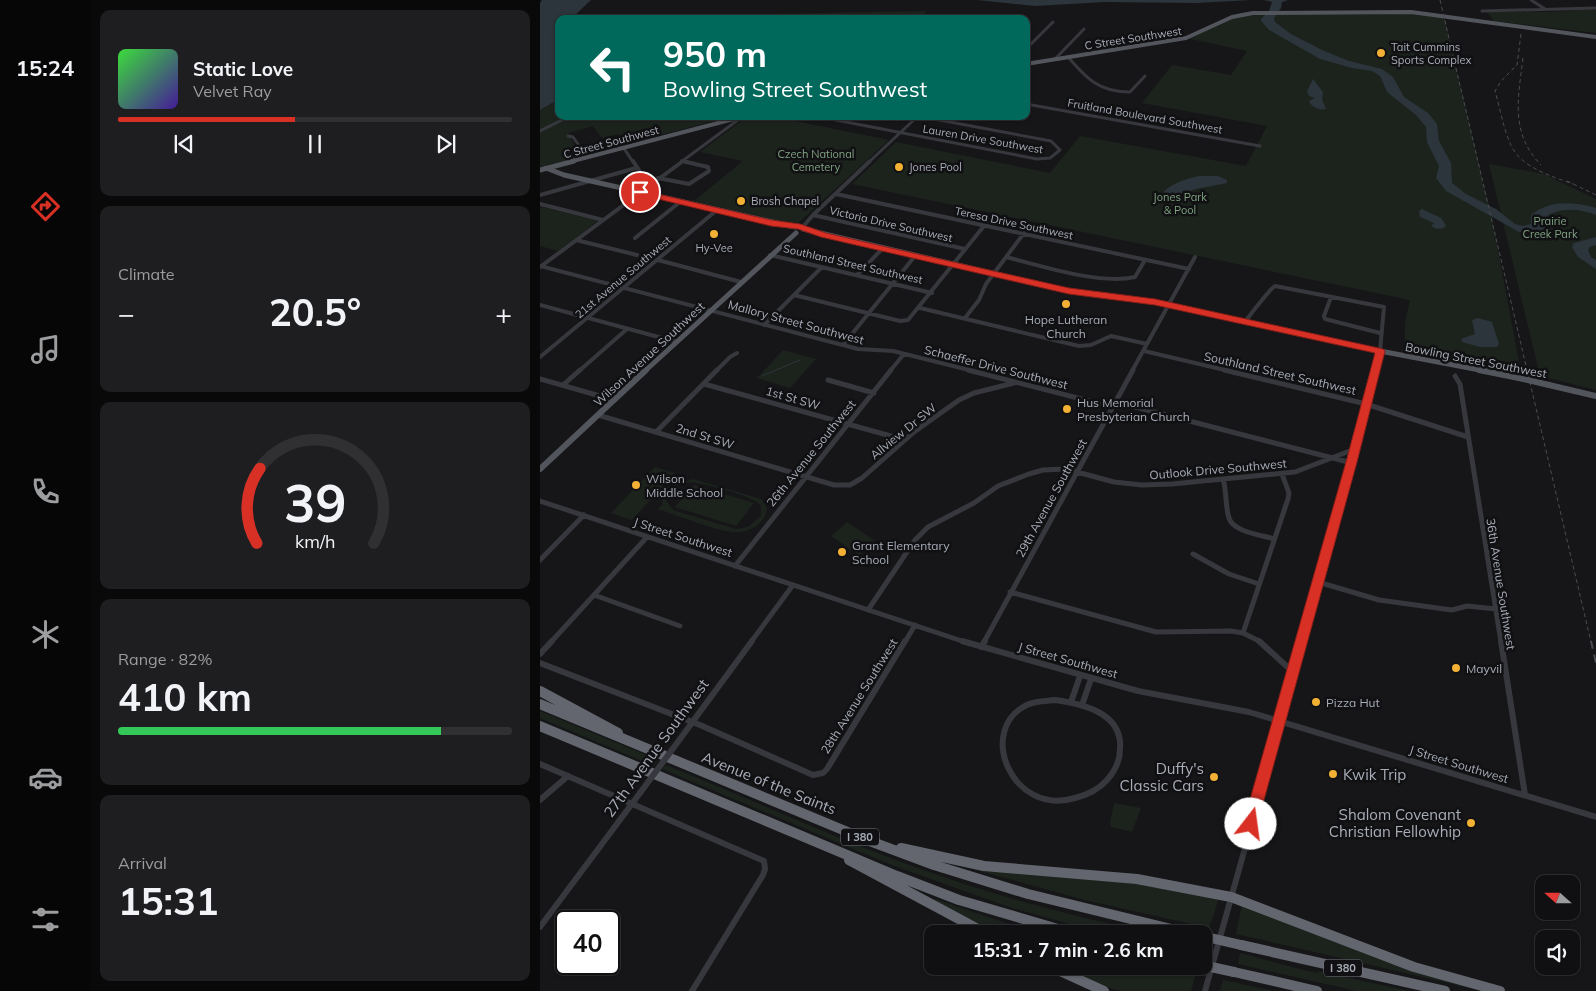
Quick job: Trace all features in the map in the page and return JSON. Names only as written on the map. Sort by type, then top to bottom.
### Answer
[{"type":"highway","points":[[540,691],[605,725],[630,742]]},
{"type":"highway","name":"Avenue of the Saints","points":[[540,704],[867,840],[972,878],[1155,925]]},
{"type":"highway","name":"I 380","points":[[540,727],[959,900],[1044,925]]},
{"type":"highway","points":[[809,838],[970,925]]},
{"type":"highway","points":[[867,840],[984,866],[1137,879],[1231,897],[1414,967],[1500,991]]},
{"type":"highway","name":"I 380","points":[[1212,938],[1445,991]]},
{"type":"highway","name":"I 380","points":[[1212,967],[1317,991]]},
{"type":"highway","points":[[1069,975],[1104,991]]},
{"type":"main road","name":"C Street Southwest","points":[[1030,63],[1185,38],[1232,17],[1261,13],[1411,12],[1596,37]]},
{"type":"main road","name":"C Street Southwest","points":[[540,170],[728,120]]},
{"type":"main road","name":"Bowling Street Southwest","points":[[546,168],[557,173],[589,181],[797,230],[1074,292],[1169,305],[1380,351],[1549,384],[1596,396]]},
{"type":"main road","name":"Wilson Avenue Southwest","points":[[540,469],[797,230]]},
{"type":"street","points":[[1531,0],[1546,10]]},
{"type":"street","points":[[1483,22],[1482,12],[1487,10],[1596,8]]},
{"type":"street","points":[[1030,45],[1054,22]]},
{"type":"street","points":[[1055,59],[1084,29]]},
{"type":"street","points":[[1068,57],[1089,82],[1106,88],[1130,92],[1144,76]]},
{"type":"street","name":"Fruitland Boulevard Southwest","points":[[1030,105],[1260,146]]},
{"type":"street","points":[[540,131],[562,120]]},
{"type":"street","points":[[540,266],[738,120]]},
{"type":"street","name":"Lauren Drive Southwest","points":[[835,120],[1036,159],[1046,159],[1058,152],[1060,147],[1051,141],[939,120]]},
{"type":"street","points":[[797,230],[914,120]]},
{"type":"street","points":[[568,136],[574,137],[587,157]]},
{"type":"street","points":[[623,147],[636,168],[647,182],[651,184]]},
{"type":"street","points":[[658,178],[689,184],[709,171],[708,167],[682,161]]},
{"type":"street","points":[[540,164],[546,168]]},
{"type":"street","points":[[540,195],[636,168]]},
{"type":"street","name":"Teresa Drive Southwest","points":[[836,194],[1189,269]]},
{"type":"street","points":[[635,238],[680,202]]},
{"type":"street","points":[[540,204],[603,220]]},
{"type":"street","name":"21st Avenue Southwest","points":[[540,357],[717,210]]},
{"type":"street","name":"Victoria Drive Southwest","points":[[813,215],[965,249]]},
{"type":"street","points":[[794,295],[900,321],[908,320],[920,308],[952,264],[984,226]]},
{"type":"street","points":[[965,318],[979,300],[986,284],[1024,233]]},
{"type":"street","points":[[576,240],[636,255]]},
{"type":"street","points":[[857,275],[882,249]]},
{"type":"street","name":"Southland Street Southwest","points":[[771,254],[932,293]]},
{"type":"street","points":[[843,345],[915,256]]},
{"type":"street","points":[[1006,257],[1083,275],[1126,280],[1135,277],[1145,260]]},
{"type":"street","name":"29th Avenue Southwest","points":[[980,647],[1195,258]]},
{"type":"street","points":[[658,260],[741,282]]},
{"type":"street","name":"Mallory Street Southwest","points":[[540,266],[866,351],[893,351],[904,354]]},
{"type":"street","points":[[764,325],[822,267]]},
{"type":"street","points":[[1205,991],[1352,462],[1380,351],[1380,333],[1384,308],[1275,286],[1268,290],[1262,303],[1250,313],[1245,322]]},
{"type":"street","points":[[1330,297],[1324,316],[1325,319],[1380,333]]},
{"type":"street","points":[[540,305],[677,342]]},
{"type":"street","points":[[920,308],[1079,346],[1091,344],[1111,336],[1147,344]]},
{"type":"street","points":[[563,385],[627,329]]},
{"type":"street","name":"Southland Street Southwest","points":[[1144,351],[1366,404],[1468,437]]},
{"type":"street","points":[[656,432],[730,357],[737,353]]},
{"type":"street","name":"Schaeffer Drive Southwest","points":[[904,354],[1352,462]]},
{"type":"street","name":"26th Avenue Southwest","points":[[735,566],[904,354]]},
{"type":"street","name":"36th Avenue Southwest","points":[[1455,376],[1460,384],[1525,795]]},
{"type":"street","points":[[540,378],[614,400]]},
{"type":"street","points":[[828,380],[874,393]]},
{"type":"street","name":"Allview Dr SW","points":[[806,477],[834,485],[852,485],[859,482],[905,440],[964,398],[983,390],[1014,382]]},
{"type":"street","name":"1st St SW","points":[[704,384],[905,440]]},
{"type":"street","name":"2nd St SW","points":[[598,415],[806,477]]},
{"type":"street","name":"Outlook Drive Southwest","points":[[868,610],[916,540],[928,527],[974,504],[998,486],[1022,476],[1056,468],[1108,481],[1142,485],[1223,479],[1295,472],[1355,449]]},
{"type":"street","points":[[1243,633],[1289,493],[1282,474]]},
{"type":"street","points":[[1223,479],[1227,492],[1229,519],[1233,524],[1238,528],[1274,539]]},
{"type":"street","name":"J Street Southwest","points":[[540,501],[980,647],[1138,691],[1249,712],[1596,817]]},
{"type":"street","points":[[540,560],[584,515]]},
{"type":"street","points":[[540,654],[647,537]]},
{"type":"street","points":[[1193,554],[1229,574],[1259,584]]},
{"type":"street","points":[[1318,582],[1379,600],[1452,610],[1467,606],[1496,609]]},
{"type":"street","name":"27th Avenue Southwest","points":[[540,927],[793,585]]},
{"type":"street","points":[[1010,592],[1156,632],[1228,630],[1243,633],[1255,638],[1266,646],[1293,672]]},
{"type":"street","points":[[594,595],[680,626]]},
{"type":"street","name":"28th Avenue Southwest","points":[[692,722],[808,774],[818,775],[827,769],[915,626]]},
{"type":"street","points":[[540,663],[692,722]]},
{"type":"street","points":[[1071,702],[1080,676]]},
{"type":"street","points":[[1082,705],[1091,679]]},
{"type":"street","points":[[1048,700],[1082,705],[1104,716],[1118,731],[1121,749],[1114,772],[1098,789],[1083,797],[1062,802],[1032,797],[1014,779],[1005,760],[1002,748],[1005,728],[1012,716],[1024,706],[1048,700]]},
{"type":"street","points":[[540,764],[764,861],[764,875],[692,991]]},
{"type":"street","points":[[540,800],[568,776]]},
{"type":"green space","points":[[1596,9],[1596,33],[1494,21],[1486,11],[1551,12]]},
{"type":"green space","points":[[926,11],[924,15],[710,15]]},
{"type":"green space","name":"Jones Park & Pool","points":[[1375,11],[1444,16],[1493,223],[1521,373],[1405,350],[1405,323],[1410,300],[852,184],[896,142],[1050,173],[1080,136],[1246,166],[1267,126],[1142,103],[1172,65],[1231,75],[1247,51],[1186,38],[1238,15]]},
{"type":"green space","points":[[555,101],[555,120],[719,120],[626,144],[618,134],[602,138],[593,126],[568,133],[577,150],[561,154],[562,157],[579,152],[581,156],[540,167],[540,110]]},
{"type":"green space","name":"Czech National Cemetery","points":[[742,120],[790,120],[889,140],[796,225],[694,201],[743,161],[700,152]]},
{"type":"green space","name":"Prairie Creek Park","points":[[1489,164],[1544,174],[1596,199],[1596,390],[1540,376]]},
{"type":"green space","points":[[540,208],[598,221],[558,251],[540,246]]},
{"type":"green space","points":[[783,350],[816,359],[790,388],[757,378]]},
{"type":"green space","points":[[655,467],[675,473],[632,520],[611,513]]},
{"type":"green space","points":[[693,479],[761,499],[767,508],[766,514],[755,527],[744,531],[732,532],[705,525],[658,509],[660,506],[663,506],[662,499],[673,485]],"holes":[[[688,482],[727,490],[749,498],[761,506],[761,516],[748,527],[736,529],[673,510],[666,501],[667,497],[677,486]]]},
{"type":"green space","points":[[694,485],[754,503],[736,526],[675,507]]},
{"type":"green space","points":[[847,522],[875,541],[859,555],[831,536]]},
{"type":"green space","points":[[540,711],[658,760],[654,766],[540,718]]},
{"type":"green space","points":[[666,765],[909,865],[996,894],[1116,925],[1073,925],[1009,907],[889,864],[662,769]]},
{"type":"green space","points":[[1114,803],[1141,808],[1132,832],[1111,827]]},
{"type":"green space","points":[[954,864],[1130,882],[1217,899],[1218,901],[1210,925],[1196,925],[1085,900]]},
{"type":"green space","points":[[935,899],[1012,925],[976,925],[933,902]]},
{"type":"green space","points":[[1242,905],[1470,985],[1470,988],[1236,934]]},
{"type":"green space","points":[[1240,953],[1307,971],[1318,973],[1318,971],[1409,991],[1357,991],[1238,964]]},
{"type":"green space","points":[[1076,975],[1195,975],[1191,991],[1121,991],[1096,984]]},
{"type":"green space","points":[[1223,980],[1274,991],[1220,991]]},
{"type":"shaded area","points":[[542,0],[591,0],[575,15],[555,15],[555,101],[540,110],[540,3]]},
{"type":"shaded area","points":[[977,0],[1252,0],[1196,3],[1105,2],[1035,6]]},
{"type":"shaded area","points":[[1264,0],[1288,0],[1282,2],[1281,8],[1274,18],[1275,22],[1291,34],[1349,61],[1382,69],[1393,77],[1404,97],[1428,113],[1437,124],[1439,141],[1451,163],[1452,183],[1466,194],[1496,209],[1515,224],[1523,226],[1531,224],[1531,215],[1538,210],[1561,203],[1596,208],[1596,215],[1578,210],[1554,212],[1548,215],[1545,228],[1540,232],[1519,232],[1446,191],[1436,178],[1439,166],[1427,142],[1426,127],[1416,115],[1387,92],[1380,76],[1372,71],[1352,68],[1320,59],[1269,30],[1261,19],[1269,11],[1272,2]]},
{"type":"shaded area","points":[[1313,79],[1323,92],[1322,99],[1326,109],[1316,108],[1309,101],[1315,98],[1309,96],[1307,91]]},
{"type":"shaded area","points":[[1199,176],[1218,176],[1227,180],[1227,183],[1196,189],[1167,199],[1158,199],[1165,190],[1175,184]]},
{"type":"shaded area","points":[[1422,209],[1441,218],[1446,225],[1444,228],[1437,229],[1431,226],[1434,223],[1420,217],[1419,211]]},
{"type":"shaded area","points":[[1596,237],[1596,245],[1588,250],[1591,257],[1596,260],[1596,269],[1578,257],[1572,247],[1574,243]]},
{"type":"shaded area","points":[[1478,318],[1492,322],[1499,344],[1497,347],[1480,347],[1462,342],[1461,339],[1475,334],[1472,320]]},
{"type":"waterway","points":[[762,376],[800,360]]},
{"type":"railway","points":[[1440,0],[1591,642]]},
{"type":"railway","points":[[1521,34],[1517,65],[1501,81],[1495,91],[1503,124],[1514,151],[1521,158],[1537,170],[1573,184]]},
{"type":"railway","points":[[1523,58],[1518,101],[1520,128],[1524,141],[1541,165]]},
{"type":"railway","points":[[1567,181],[1596,195]]},
{"type":"railway","points":[[1591,641],[1596,663]]},
{"type":"place","name":"Tait Cummins Sports Complex","points":[[1381,53]]},
{"type":"place","name":"Jones Pool","points":[[899,167]]},
{"type":"place","name":"Brosh Chapel","points":[[741,201]]},
{"type":"place","name":"Hy-Vee","points":[[714,234]]},
{"type":"place","name":"Hope Lutheran Church","points":[[1066,304]]},
{"type":"place","name":"Hus Memorial Presbyterian Church","points":[[1067,409]]},
{"type":"place","name":"Wilson Middle School","points":[[636,485]]},
{"type":"place","name":"Grant Elementary School","points":[[842,552]]},
{"type":"place","name":"Mayvil","points":[[1456,668]]},
{"type":"place","name":"Pizza Hut","points":[[1316,702]]},
{"type":"place","name":"Kwik Trip","points":[[1333,774]]},
{"type":"place","name":"Duffy's Classic Cars","points":[[1214,777]]},
{"type":"place","name":"Shalom Covenant Christian Fellowhip","points":[[1471,823]]},
{"type":"route","points":[[640,192],[771,223],[800,227],[824,235],[882,249],[1069,291],[1155,302],[1380,351],[1352,462],[1251,824]]}]
